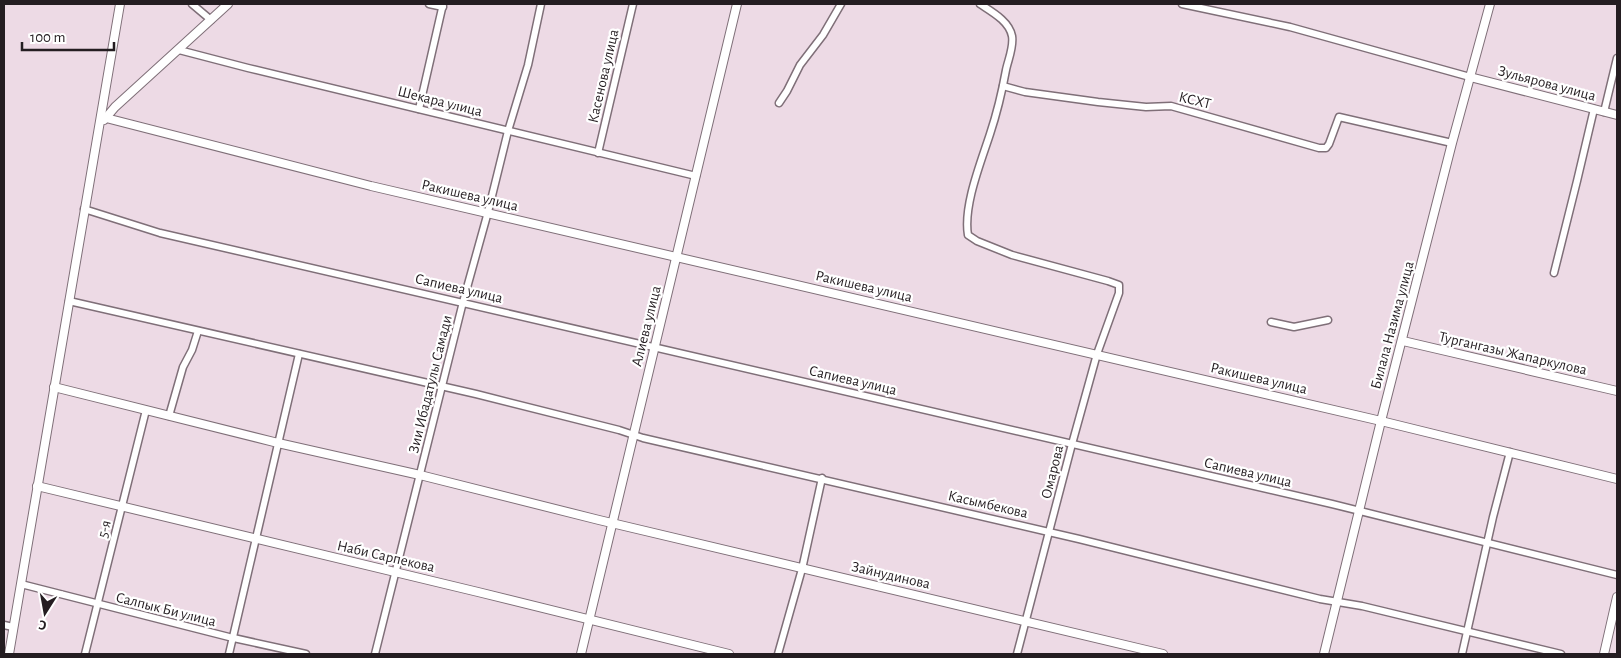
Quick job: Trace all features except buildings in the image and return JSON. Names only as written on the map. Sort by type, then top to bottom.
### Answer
[{"type":"street","points":[[9,654],[84,209],[103,120],[120,4]]},
{"type":"street","points":[[192,4],[211,20]]},
{"type":"street","points":[[103,120],[228,4]]},
{"type":"street","points":[[419,109],[443,5],[429,4]]},
{"type":"street","name":"Зии Ибадатулы Самади","points":[[375,654],[463,302],[508,131],[528,65],[541,4]]},
{"type":"street","name":"Касенова улица","points":[[598,154],[633,4]]},
{"type":"street","name":"Алиева улица","points":[[582,654],[737,4]]},
{"type":"street","points":[[779,103],[800,65],[823,35],[841,4]]},
{"type":"street","points":[[980,4],[1004,21],[1012,36],[1003,86]]},
{"type":"street","points":[[1182,4],[1290,27],[1470,77]]},
{"type":"street","name":"Билала Назима улица","points":[[1324,654],[1381,421],[1403,341],[1452,143],[1490,4]]},
{"type":"street","name":"Шекара улица","points":[[180,50],[598,154],[696,176]]},
{"type":"street","points":[[1604,112],[1617,58]]},
{"type":"street","name":"Зульярова улица","points":[[1470,77],[1617,115]]},
{"type":"street","name":"КСХТ","points":[[1003,86],[1025,92],[1098,102],[1146,107],[1171,106],[1318,148],[1326,148],[1329,144],[1339,117],[1452,143]]},
{"type":"street","name":"Омарова","points":[[1003,86],[996,116],[977,170],[970,203],[968,235],[977,241],[1012,255],[1108,280],[1119,285],[1119,293],[1097,354],[1072,444],[1018,654]]},
{"type":"street","points":[[1554,273],[1578,181],[1594,109]]},
{"type":"street","name":"Ракишева улица","points":[[103,120],[286,165],[1381,421],[1617,479]]},
{"type":"street","name":"Сапиева улица","points":[[84,209],[160,233],[1360,510],[1617,574]]},
{"type":"street","name":"Касымбекова","points":[[69,300],[505,401],[633,434],[1205,569],[1320,599],[1362,606],[1562,654]]},
{"type":"street","points":[[1271,322],[1294,327],[1328,320]]},
{"type":"street","points":[[169,416],[183,367],[192,350],[198,331]]},
{"type":"street","name":"Тургангазы Жапаркулова","points":[[1403,341],[1617,391]]},
{"type":"street","points":[[229,654],[299,354]]},
{"type":"street","name":"Зайнудинова","points":[[54,388],[278,443],[420,475],[802,569],[1163,654]]},
{"type":"street","name":"5-я","points":[[85,654],[146,410]]},
{"type":"street","points":[[1462,654],[1493,517],[1510,452]]},
{"type":"street","points":[[778,654],[802,569],[822,478]]},
{"type":"street","name":"Наби Сарпекова","points":[[37,486],[729,654]]},
{"type":"street","name":"Салпык Би улица","points":[[21,584],[97,605],[306,654]]},
{"type":"street","points":[[1604,654],[1617,598]]},
{"type":"street","points":[[4,625],[14,627]]}]
